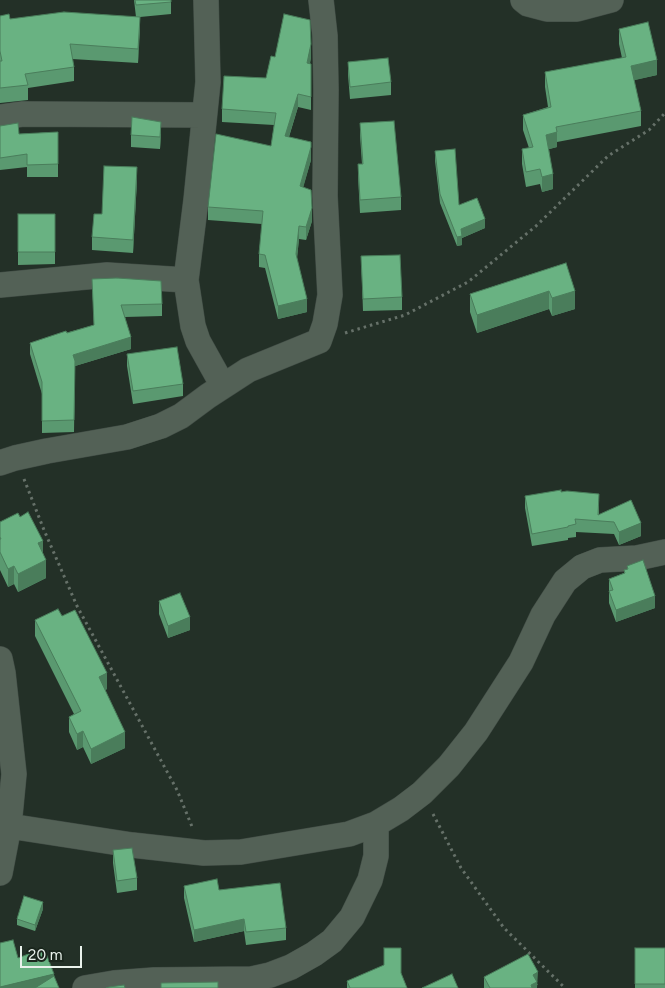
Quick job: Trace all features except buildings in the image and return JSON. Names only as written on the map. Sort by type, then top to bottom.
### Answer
[{"type":"street","points":[[206,0],[209,55],[208,82],[186,280],[193,326],[198,341],[223,386]]},
{"type":"street","points":[[8,460],[127,437],[161,426],[181,416],[248,370],[319,340],[326,324],[330,295],[325,196],[325,36],[321,0]]},
{"type":"street","points":[[523,0],[528,4],[548,9],[577,9],[611,0]]},
{"type":"street","points":[[0,117],[23,114],[204,115]]},
{"type":"street","points":[[0,285],[107,275],[186,280]]},
{"type":"street","points":[[9,826],[132,846],[204,854],[241,852],[349,834],[376,824],[401,809],[422,793],[449,766],[476,732],[521,662],[543,615],[565,581],[582,567],[600,560],[637,558],[665,552]]},
{"type":"street","points":[[0,659],[3,673],[9,826],[0,873]]},
{"type":"street","points":[[85,988],[114,983],[154,980],[242,984],[291,967],[332,941],[352,917],[370,880],[376,856],[376,824]]},
{"type":"path","points":[[319,340],[405,315],[468,282],[536,226],[608,156],[649,130],[665,113]]},
{"type":"path","points":[[8,460],[44,530],[77,606],[177,790],[204,854]]},
{"type":"path","points":[[422,793],[461,868],[504,928],[565,988]]}]
